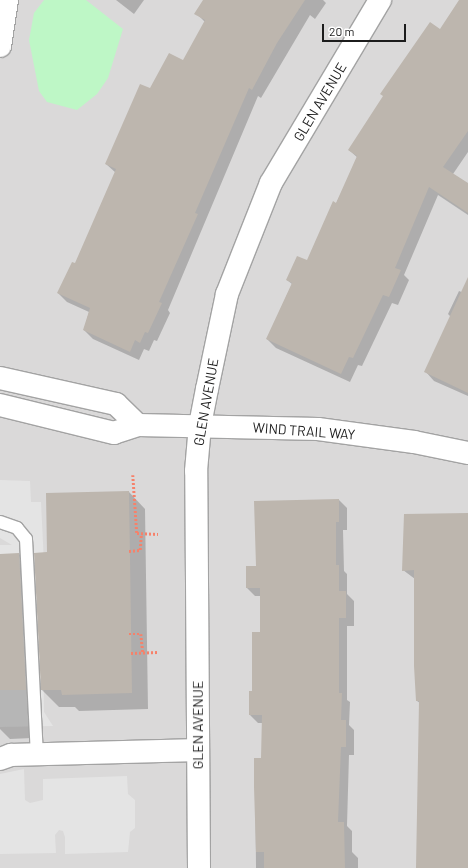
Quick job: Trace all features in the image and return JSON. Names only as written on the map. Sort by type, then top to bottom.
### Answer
[{"type":"street","points":[[0,46],[7,0]]},
{"type":"street","name":"GLEN AVENUE","points":[[199,868],[196,471],[200,424],[227,294],[271,183],[380,0]]},
{"type":"street","points":[[0,378],[116,404],[138,424]]},
{"type":"street","name":"WIND TRAIL WAY","points":[[0,405],[114,433],[138,424],[200,424],[318,429],[414,442],[468,453]]},
{"type":"street","points":[[0,758],[11,755],[198,750]]},
{"type":"lane","points":[[0,522],[17,528],[26,539],[37,754]]},
{"type":"path","points":[[133,474],[136,533],[158,534]]},
{"type":"path","points":[[129,550],[140,550],[141,534]]},
{"type":"path","points":[[129,634],[141,634],[143,653]]},
{"type":"path","points":[[131,653],[158,652]]},
{"type":"shaded area","points":[[0,0],[468,0],[468,868],[0,868]]},
{"type":"shaded area","points":[[0,480],[30,481],[31,502],[41,502],[48,644],[43,645],[44,712],[53,726],[0,727],[0,545],[12,545],[0,538]]},
{"type":"shaded area","points":[[24,769],[25,800],[30,803],[43,800],[43,779],[127,776],[128,794],[135,800],[135,828],[130,832],[128,852],[65,854],[65,837],[63,831],[59,830],[55,835],[56,853],[0,854],[0,774]]},
{"type":"green space","points":[[44,0],[86,0],[123,29],[108,78],[97,94],[77,110],[47,102],[39,91],[29,40],[34,13]]},
{"type":"building","points":[[203,0],[305,0],[277,43],[252,90],[249,88],[195,213],[198,214],[159,302],[162,303],[148,333],[145,332],[140,343],[135,340],[130,352],[83,330],[90,308],[57,293],[72,262],[75,263],[116,169],[105,164],[140,84],[150,88],[169,53],[183,60],[205,20],[194,14]]},
{"type":"building","points":[[459,0],[468,0],[468,131],[443,167],[468,183],[468,213],[429,187],[395,268],[401,270],[389,297],[383,295],[353,358],[349,357],[341,374],[266,339],[292,283],[286,280],[297,256],[307,260],[333,201],[336,203],[357,156],[348,150],[383,96],[380,94],[430,22],[440,29]]},
{"type":"building","points":[[468,277],[468,393],[424,372]]},
{"type":"building","points":[[129,491],[132,693],[62,695],[61,690],[41,690],[34,553],[47,552],[46,493]]},
{"type":"building","points":[[339,499],[339,522],[336,522],[336,565],[339,565],[339,591],[346,591],[346,618],[339,618],[339,693],[342,693],[341,720],[346,720],[346,747],[341,747],[338,822],[344,822],[345,868],[264,868],[264,852],[256,852],[254,787],[254,758],[261,758],[262,715],[249,715],[249,691],[252,691],[252,632],[260,632],[260,588],[246,588],[246,566],[256,566],[254,501]]},
{"type":"building","points":[[468,513],[468,868],[416,868],[419,701],[416,701],[414,666],[414,570],[402,571],[404,514]]},
{"type":"building","points":[[19,553],[26,690],[0,690],[0,554]]}]
